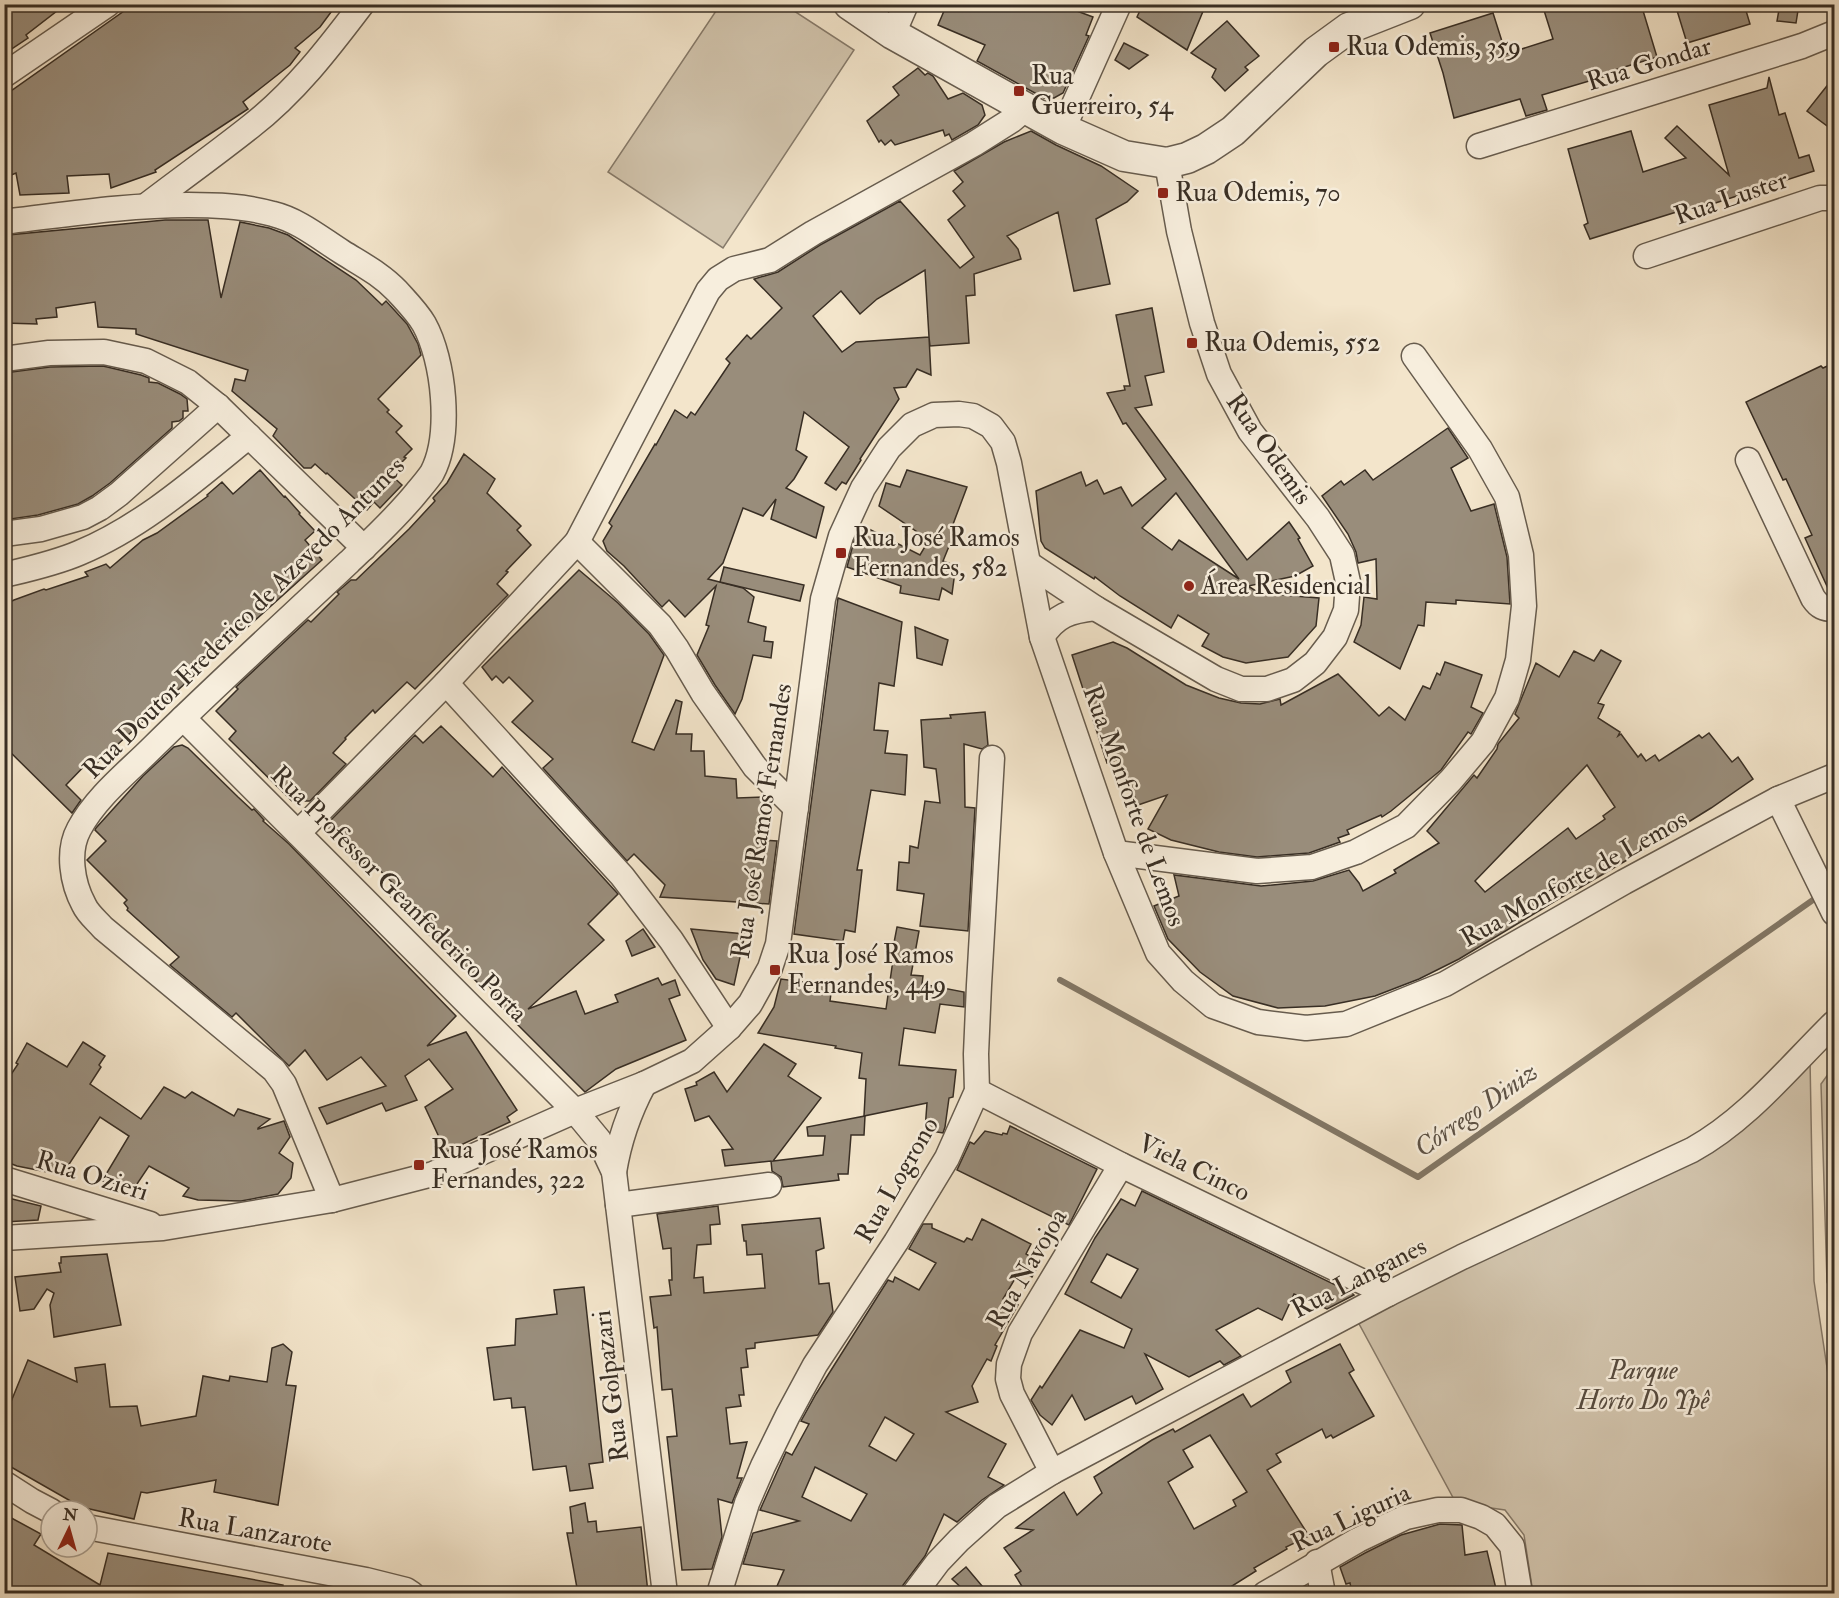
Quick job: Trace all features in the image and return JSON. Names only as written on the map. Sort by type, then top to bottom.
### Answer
[{"type":"street","points":[[4,75],[108,4]]},
{"type":"street","points":[[147,206],[251,127],[287,94],[319,60],[362,4]]},
{"type":"street","points":[[849,4],[893,34],[1063,129],[1124,156],[1167,163],[1181,160],[1206,149],[1233,130],[1316,52],[1349,28],[1410,4]]},
{"type":"street","points":[[893,34],[906,4]]},
{"type":"street","points":[[1063,129],[1119,4]]},
{"type":"street","name":"Rua Gondar","points":[[1479,146],[1802,46],[1834,33]]},
{"type":"street","points":[[298,833],[446,683],[577,542],[708,291],[718,279],[734,269],[771,260],[823,227],[974,144],[1025,109]]},
{"type":"street","name":"Rua Odemis","points":[[1029,564],[1095,608],[1216,679],[1241,689],[1267,689],[1293,680],[1315,663],[1335,637],[1346,610],[1348,582],[1342,555],[1318,518],[1250,430],[1219,374],[1179,231],[1167,163]]},
{"type":"street","name":"Rua Luster","points":[[1646,256],[1820,198],[1834,198]]},
{"type":"street","name":"Rua Doutor Frederico de Azevedo Antunes","points":[[4,220],[147,206],[211,206],[275,214],[300,225],[387,280],[423,323],[436,356],[442,391],[442,433],[438,457],[431,474],[409,502],[364,548],[183,718],[98,802],[79,827],[73,842],[72,862],[77,888],[84,907],[103,928],[280,1077],[332,1200]]},
{"type":"street","points":[[4,359],[49,353],[104,352],[146,361],[188,382],[218,406],[364,548]]},
{"type":"street","points":[[1116,853],[1257,871],[1312,867],[1356,852],[1406,826],[1451,780],[1483,742],[1507,698],[1518,660],[1524,606],[1521,555],[1507,497],[1480,449],[1414,356]]},
{"type":"street","points":[[4,534],[42,529],[82,517],[100,508],[120,494],[218,406]]},
{"type":"street","name":"Rua José Ramos Fernandes","points":[[4,1238],[163,1228],[332,1200],[433,1174],[575,1111],[644,1084],[692,1061],[729,1028],[750,1004],[770,968],[778,944],[823,599],[841,536],[864,488],[889,448],[912,425],[934,415],[974,416],[991,426],[1003,442],[1009,463]]},
{"type":"street","points":[[4,575],[79,554],[119,533],[154,510],[249,436]]},
{"type":"street","points":[[1748,460],[1813,598],[1823,608],[1834,609]]},
{"type":"street","name":"Rua Monforte de Lemos","points":[[1009,463],[1042,638],[1116,853],[1158,953],[1183,981],[1213,1006],[1258,1022],[1306,1028],[1346,1024],[1444,984],[1624,882],[1778,799],[1834,776]]},
{"type":"street","points":[[577,542],[660,625],[703,693],[755,767],[796,808]]},
{"type":"street","points":[[1042,638],[1058,618],[1073,611],[1095,608]]},
{"type":"street","points":[[446,683],[622,876],[671,940],[729,1028]]},
{"type":"street","name":"Rua Professor Geanfederico Porta","points":[[183,718],[575,1111]]},
{"type":"street","name":"Rua Logrono","points":[[719,1593],[747,1503],[788,1415],[815,1365],[896,1242],[947,1158],[976,1091],[979,985],[992,758]]},
{"type":"street","points":[[1778,799],[1834,913]]},
{"type":"street","name":"Rua Langanes","points":[[914,1593],[959,1540],[998,1506],[1052,1472],[1388,1294],[1712,1139],[1742,1115],[1834,1023]]},
{"type":"street","name":"Rua Golpazari","points":[[644,1084],[627,1120],[614,1172],[665,1593]]},
{"type":"street","name":"Viela Cinco","points":[[976,1091],[1388,1294]]},
{"type":"street","name":"Rua Golpazari","points":[[575,1111],[599,1140],[614,1172]]},
{"type":"street","name":"Rua Navojoa","points":[[1052,1472],[1012,1394],[1008,1379],[1009,1364],[1020,1333],[1122,1164]]},
{"type":"street","name":"Rua Ozieri","points":[[4,1179],[163,1228]]},
{"type":"street","points":[[618,1205],[769,1185]]},
{"type":"street","points":[[4,1483],[39,1505]]},
{"type":"street","name":"Rua Liguria","points":[[1264,1593],[1358,1540],[1406,1517],[1438,1510],[1461,1510],[1495,1525],[1512,1546],[1520,1593]]},
{"type":"street","name":"Rua Lanzarote","points":[[99,1529],[366,1580],[412,1593]]},
{"type":"street","points":[[1317,1562],[1323,1593]]},
{"type":"green space","points":[[720,5],[785,5],[854,50],[723,248],[608,172]]},
{"type":"green space","name":"Parque Horto Do Ypê","points":[[1810,1059],[1814,1281],[1834,1414],[1834,1593],[1533,1593],[1524,1535],[1505,1510],[1456,1503],[1357,1320],[1711,1145]]},
{"type":"green space","points":[[1834,1066],[1834,1298],[1827,1282],[1821,1084]]},
{"type":"building","points":[[4,4],[66,4],[26,35],[28,38],[4,54]]},
{"type":"building","points":[[134,4],[337,4],[320,27],[295,48],[300,52],[290,65],[243,102],[248,109],[155,170],[156,172],[111,188],[109,174],[67,176],[69,193],[20,195],[16,173],[4,178],[4,96]]},
{"type":"building","points":[[947,4],[1058,4],[1093,17],[1086,35],[1089,36],[1063,93],[1054,98],[1044,98],[977,61],[985,45],[938,25]]},
{"type":"building","points":[[1143,4],[1206,4],[1187,50],[1137,17]]},
{"type":"building","points":[[1542,4],[1641,4],[1657,57],[1605,73],[1606,76],[1542,95],[1547,110],[1526,116],[1520,99],[1454,118],[1430,33],[1493,13],[1506,54],[1553,39]]},
{"type":"building","points":[[1675,4],[1744,4],[1750,24],[1687,43]]},
{"type":"building","points":[[1780,4],[1799,4],[1796,23],[1777,21]]},
{"type":"building","points":[[1227,21],[1259,56],[1245,67],[1248,70],[1225,91],[1212,77],[1216,69],[1191,53]]},
{"type":"building","points":[[1124,43],[1148,55],[1129,69],[1115,60]]},
{"type":"building","points":[[918,68],[925,75],[928,73],[933,76],[948,99],[963,93],[982,105],[985,115],[978,125],[952,140],[949,134],[945,136],[943,130],[895,145],[891,140],[885,145],[881,140],[879,142],[867,121],[899,95],[893,87]]},
{"type":"building","points":[[1769,77],[1779,115],[1785,113],[1799,158],[1809,155],[1814,171],[1703,207],[1702,204],[1590,239],[1584,225],[1588,223],[1568,149],[1631,131],[1643,172],[1686,158],[1665,138],[1677,126],[1729,175],[1709,105],[1767,88]]},
{"type":"building","points":[[1834,77],[1834,131],[1807,111]]},
{"type":"building","points":[[1031,131],[1101,166],[1138,191],[1127,202],[1096,219],[1110,284],[1074,291],[1058,212],[1007,236],[1018,249],[1021,259],[974,274],[975,295],[966,296],[969,343],[930,346],[929,337],[931,375],[917,369],[906,387],[894,388],[899,399],[846,484],[842,482],[836,490],[825,483],[849,447],[804,412],[796,450],[807,457],[786,488],[824,507],[816,538],[771,519],[776,499],[763,516],[743,508],[723,563],[708,579],[743,588],[754,597],[748,622],[766,627],[764,641],[773,642],[771,658],[753,655],[742,699],[735,714],[697,655],[709,626],[706,625],[716,586],[685,617],[669,600],[662,607],[607,551],[603,541],[612,526],[609,523],[675,410],[687,418],[691,412],[695,415],[730,363],[726,359],[747,335],[751,339],[782,308],[754,279],[778,272],[820,245],[900,201],[960,268],[974,257],[948,220],[965,206],[953,191],[963,182],[954,171],[1004,142]],"holes":[[[925,270],[929,337],[856,342],[842,352],[813,316],[841,291],[860,314],[877,299]]]},
{"type":"building","points":[[165,220],[208,220],[221,298],[240,222],[288,235],[356,280],[382,305],[386,301],[407,324],[421,355],[378,399],[389,410],[387,412],[402,426],[396,432],[412,449],[390,474],[402,485],[380,508],[374,502],[367,510],[315,464],[311,468],[304,468],[273,436],[277,429],[232,391],[235,379],[245,381],[248,370],[136,334],[136,329],[98,327],[95,302],[56,308],[57,317],[36,319],[37,324],[4,323],[4,248],[10,248],[8,235]]},
{"type":"building","points":[[1152,308],[1164,372],[1145,376],[1152,405],[1135,408],[1247,560],[1289,522],[1300,538],[1298,539],[1313,566],[1295,576],[1248,586],[1259,593],[1319,598],[1316,626],[1288,657],[1246,663],[1223,657],[1202,646],[1209,634],[1178,615],[1171,628],[1120,596],[1095,577],[1094,579],[1045,548],[1041,541],[1036,491],[1081,472],[1086,486],[1097,480],[1104,494],[1121,487],[1132,506],[1166,479],[1126,423],[1123,424],[1107,393],[1125,390],[1124,386],[1130,386],[1116,315]],"holes":[[[1176,493],[1239,579],[1179,540],[1172,550],[1142,528]]]},
{"type":"building","points":[[1834,363],[1834,595],[1831,595],[1805,538],[1812,535],[1746,402],[1821,366],[1823,368]]},
{"type":"building","points":[[103,366],[141,375],[149,378],[149,382],[158,383],[180,394],[187,399],[188,411],[183,411],[183,418],[172,422],[172,428],[92,496],[78,504],[38,515],[4,520],[4,373],[50,367]]},
{"type":"building","points":[[1448,428],[1468,458],[1451,468],[1471,511],[1494,504],[1507,557],[1510,604],[1456,600],[1456,604],[1426,602],[1424,626],[1418,625],[1400,669],[1354,642],[1361,625],[1364,597],[1377,599],[1376,559],[1358,563],[1348,534],[1322,496],[1341,481],[1344,485],[1365,470],[1373,480]]},
{"type":"building","points":[[464,454],[495,479],[487,493],[521,526],[517,530],[531,545],[497,584],[508,595],[415,689],[407,682],[375,713],[373,710],[345,738],[333,753],[346,764],[310,801],[292,801],[229,739],[236,731],[216,711],[238,689],[236,687],[308,620],[311,622],[339,594],[337,592],[351,580],[356,580],[409,529],[435,501],[433,498],[447,483]]},
{"type":"building","points":[[260,470],[315,531],[305,540],[322,560],[97,763],[92,758],[66,785],[81,800],[72,813],[4,746],[4,605],[44,589],[88,576],[85,572],[106,564],[110,568],[143,540],[157,533],[208,496],[222,482],[233,494]]},
{"type":"building","points":[[907,470],[967,487],[952,527],[956,529],[943,561],[958,567],[952,594],[942,588],[939,600],[900,593],[901,586],[847,567],[854,541],[863,526],[920,555],[929,540],[879,506],[886,483],[900,487]]},
{"type":"building","points":[[724,567],[804,585],[800,601],[720,582]]},
{"type":"building","points":[[579,570],[618,603],[649,634],[664,655],[632,742],[654,750],[676,700],[682,702],[676,734],[692,734],[691,751],[704,751],[705,776],[736,779],[737,798],[763,797],[761,840],[777,841],[769,904],[660,897],[665,885],[634,854],[627,861],[543,768],[553,759],[512,722],[533,701],[509,677],[503,683],[496,676],[492,680],[482,667]]},
{"type":"building","points":[[838,598],[902,622],[894,686],[879,683],[874,730],[888,731],[885,753],[907,755],[905,795],[871,790],[857,870],[862,870],[855,932],[845,930],[843,941],[794,934]]},
{"type":"building","points":[[915,627],[948,640],[942,665],[917,658]]},
{"type":"building","points":[[1113,642],[1127,648],[1186,685],[1219,698],[1241,703],[1260,704],[1280,699],[1281,705],[1338,674],[1379,716],[1389,707],[1405,720],[1423,686],[1430,689],[1437,673],[1440,675],[1445,662],[1482,675],[1471,707],[1483,713],[1471,734],[1468,732],[1441,770],[1382,817],[1381,815],[1347,830],[1349,834],[1338,838],[1340,842],[1309,853],[1257,857],[1219,852],[1171,840],[1148,829],[1167,795],[1138,805],[1119,759],[1107,763],[1072,655]]},
{"type":"building","points":[[1601,650],[1621,661],[1598,703],[1604,705],[1598,718],[1620,732],[1618,736],[1621,734],[1638,757],[1641,754],[1646,761],[1655,755],[1659,761],[1699,735],[1702,738],[1709,733],[1732,762],[1738,757],[1753,779],[1627,860],[1459,959],[1419,979],[1375,996],[1325,1006],[1278,1008],[1233,996],[1200,972],[1168,939],[1154,906],[1179,896],[1174,875],[1261,886],[1313,881],[1349,870],[1363,891],[1396,873],[1394,870],[1439,843],[1427,831],[1474,775],[1477,778],[1498,744],[1519,718],[1515,714],[1536,663],[1559,677],[1574,651],[1594,661]],"holes":[[[1587,765],[1615,807],[1603,816],[1605,819],[1576,839],[1568,828],[1485,892],[1475,881]]]},
{"type":"building","points":[[985,712],[988,745],[982,749],[964,744],[965,807],[975,808],[968,931],[920,926],[924,894],[897,890],[899,862],[909,863],[910,846],[918,848],[925,801],[940,803],[936,769],[924,767],[921,720]]},
{"type":"building","points":[[441,726],[493,777],[502,767],[618,894],[588,924],[604,940],[528,1009],[576,991],[585,1014],[618,1002],[615,995],[658,978],[662,985],[675,980],[680,995],[669,999],[686,1040],[616,1069],[585,1092],[510,1017],[512,1016],[504,1009],[488,984],[483,988],[388,894],[396,886],[368,859],[360,866],[323,828],[415,735],[423,743]]},
{"type":"building","points":[[182,745],[188,748],[252,810],[254,809],[263,821],[289,844],[456,1016],[427,1046],[466,1032],[517,1110],[507,1117],[510,1122],[446,1152],[425,1107],[453,1089],[429,1059],[405,1076],[417,1100],[386,1111],[382,1103],[327,1124],[319,1108],[386,1086],[361,1057],[327,1080],[305,1050],[289,1066],[236,1013],[232,1017],[170,965],[179,957],[127,910],[124,903],[127,900],[87,860],[106,841],[95,830],[96,828],[143,776],[174,747]]},
{"type":"building","points":[[897,927],[919,931],[911,975],[923,976],[922,984],[964,992],[964,1007],[940,1004],[935,1033],[904,1028],[899,1065],[956,1070],[953,1097],[949,1098],[943,1133],[925,1130],[927,1103],[864,1116],[866,1079],[859,1078],[862,1053],[835,1048],[836,1046],[758,1033],[774,1007],[781,979],[832,986],[830,1001],[886,1009]]},
{"type":"building","points":[[643,929],[655,947],[632,956],[626,941]]},
{"type":"building","points":[[691,929],[745,934],[734,985],[716,979],[703,960]]},
{"type":"building","points":[[83,1042],[105,1056],[90,1084],[141,1119],[164,1087],[185,1098],[192,1092],[234,1116],[238,1109],[270,1119],[258,1129],[284,1121],[290,1137],[279,1153],[293,1163],[291,1178],[278,1194],[241,1201],[198,1200],[183,1196],[189,1188],[149,1166],[135,1187],[102,1181],[129,1136],[100,1117],[62,1175],[17,1166],[4,1161],[4,1085],[18,1064],[16,1063],[27,1043],[67,1067]]},
{"type":"building","points":[[764,1044],[796,1064],[788,1076],[821,1098],[773,1161],[823,1155],[825,1136],[808,1136],[807,1127],[865,1116],[864,1135],[851,1135],[848,1174],[838,1174],[839,1180],[783,1187],[781,1177],[772,1171],[771,1161],[725,1166],[722,1150],[733,1149],[709,1116],[695,1121],[685,1089],[697,1085],[696,1082],[714,1072],[727,1092]]},
{"type":"building","points":[[1010,1126],[1097,1169],[1069,1225],[957,1170],[970,1142],[974,1144],[985,1131],[1007,1134]]},
{"type":"building","points":[[1142,1191],[1354,1295],[1327,1309],[1294,1294],[1282,1320],[1258,1308],[1216,1330],[1241,1356],[1224,1365],[1220,1361],[1189,1377],[1145,1354],[1163,1389],[1136,1404],[1132,1396],[1085,1420],[1072,1395],[1052,1425],[1040,1415],[1031,1400],[1040,1386],[1042,1388],[1080,1330],[1124,1348],[1132,1329],[1065,1294],[1095,1238],[1121,1199],[1135,1206]],"holes":[[[1107,1254],[1138,1269],[1121,1298],[1091,1282]]]},
{"type":"building","points":[[4,1197],[41,1206],[38,1220],[4,1222]]},
{"type":"building","points":[[718,1206],[720,1224],[710,1225],[711,1244],[697,1245],[694,1278],[703,1277],[704,1293],[765,1288],[762,1254],[747,1255],[742,1225],[820,1218],[824,1248],[816,1251],[819,1284],[829,1283],[833,1312],[818,1335],[755,1343],[755,1348],[746,1349],[748,1367],[741,1368],[744,1395],[739,1395],[741,1406],[726,1408],[730,1444],[747,1442],[737,1478],[742,1478],[732,1503],[718,1499],[722,1537],[712,1569],[682,1570],[667,1437],[677,1436],[672,1389],[662,1390],[657,1327],[654,1328],[650,1297],[671,1295],[669,1280],[672,1280],[671,1248],[663,1249],[657,1214]]},
{"type":"building","points":[[982,1219],[1031,1244],[1026,1254],[1040,1262],[1032,1277],[1020,1270],[1003,1299],[1018,1305],[995,1345],[997,1346],[991,1361],[987,1359],[972,1386],[978,1402],[946,1412],[1006,1444],[988,1477],[1004,1485],[982,1500],[957,1522],[944,1514],[925,1556],[903,1585],[900,1593],[774,1593],[784,1570],[743,1564],[753,1533],[799,1521],[760,1510],[786,1452],[792,1455],[809,1424],[801,1421],[816,1394],[888,1280],[893,1282],[895,1277],[919,1290],[936,1263],[909,1249],[923,1224],[932,1224],[932,1228],[964,1242],[967,1238],[972,1240]],"holes":[[[885,1417],[914,1434],[896,1461],[869,1446]],[[815,1467],[867,1494],[851,1521],[802,1497]]]},
{"type":"building","points":[[107,1254],[121,1325],[54,1337],[50,1305],[54,1293],[47,1289],[34,1309],[20,1311],[15,1277],[61,1272],[59,1263],[61,1263],[61,1257]]},
{"type":"building","points":[[584,1287],[603,1462],[589,1464],[593,1488],[570,1491],[566,1466],[533,1470],[525,1407],[512,1408],[511,1398],[494,1400],[487,1348],[515,1345],[516,1319],[557,1314],[554,1290]]},
{"type":"building","points":[[283,1344],[292,1352],[286,1385],[296,1386],[278,1505],[214,1492],[216,1480],[147,1493],[141,1492],[134,1519],[99,1511],[99,1499],[67,1499],[4,1463],[4,1419],[28,1360],[77,1382],[75,1368],[105,1364],[110,1407],[137,1406],[141,1426],[196,1416],[203,1376],[229,1381],[230,1376],[267,1382],[272,1348]]},
{"type":"building","points":[[1340,1344],[1354,1370],[1349,1373],[1374,1416],[1333,1438],[1331,1435],[1326,1438],[1322,1429],[1276,1454],[1281,1462],[1267,1470],[1309,1536],[1286,1547],[1287,1549],[1254,1568],[1256,1571],[1221,1593],[1026,1593],[1015,1575],[1021,1571],[1004,1548],[1033,1530],[1016,1528],[1064,1492],[1077,1515],[1102,1493],[1094,1477],[1152,1440],[1173,1429],[1175,1432],[1243,1394],[1251,1407],[1291,1382],[1286,1371]],"holes":[[[1210,1435],[1247,1492],[1233,1500],[1236,1506],[1194,1529],[1168,1482],[1193,1467],[1183,1450]]]},
{"type":"building","points":[[585,1503],[588,1522],[596,1521],[597,1532],[641,1527],[648,1593],[582,1593],[581,1587],[577,1588],[567,1533],[573,1533],[570,1507]]},
{"type":"building","points":[[4,1514],[39,1533],[34,1545],[39,1548],[39,1559],[57,1559],[100,1585],[108,1553],[283,1585],[282,1593],[236,1593],[212,1589],[211,1593],[4,1593]]},
{"type":"building","points":[[1440,1524],[1462,1525],[1465,1555],[1487,1551],[1497,1593],[1352,1593],[1350,1583],[1346,1584],[1340,1567],[1401,1535]]},
{"type":"building","points":[[966,1567],[988,1593],[967,1593],[952,1579]]},
{"type":"waterway","name":"Córrego Diniz","points":[[1060,980],[1418,1177],[1820,895]]},
{"type":"place","name":"Rua Odemis, 359","points":[[1334,47]]},
{"type":"place","name":"Rua Guerreiro, 54","points":[[1019,91]]},
{"type":"place","name":"Rua Odemis, 70","points":[[1163,193]]},
{"type":"place","name":"Rua Odemis, 552","points":[[1192,343]]},
{"type":"place","name":"Rua José Ramos Fernandes, 582","points":[[841,553]]},
{"type":"place","name":"Área Residencial","points":[[1189,586]]},
{"type":"place","name":"Rua José Ramos Fernandes, 449","points":[[775,970]]},
{"type":"place","name":"Rua José Ramos Fernandes, 322","points":[[419,1165]]}]
